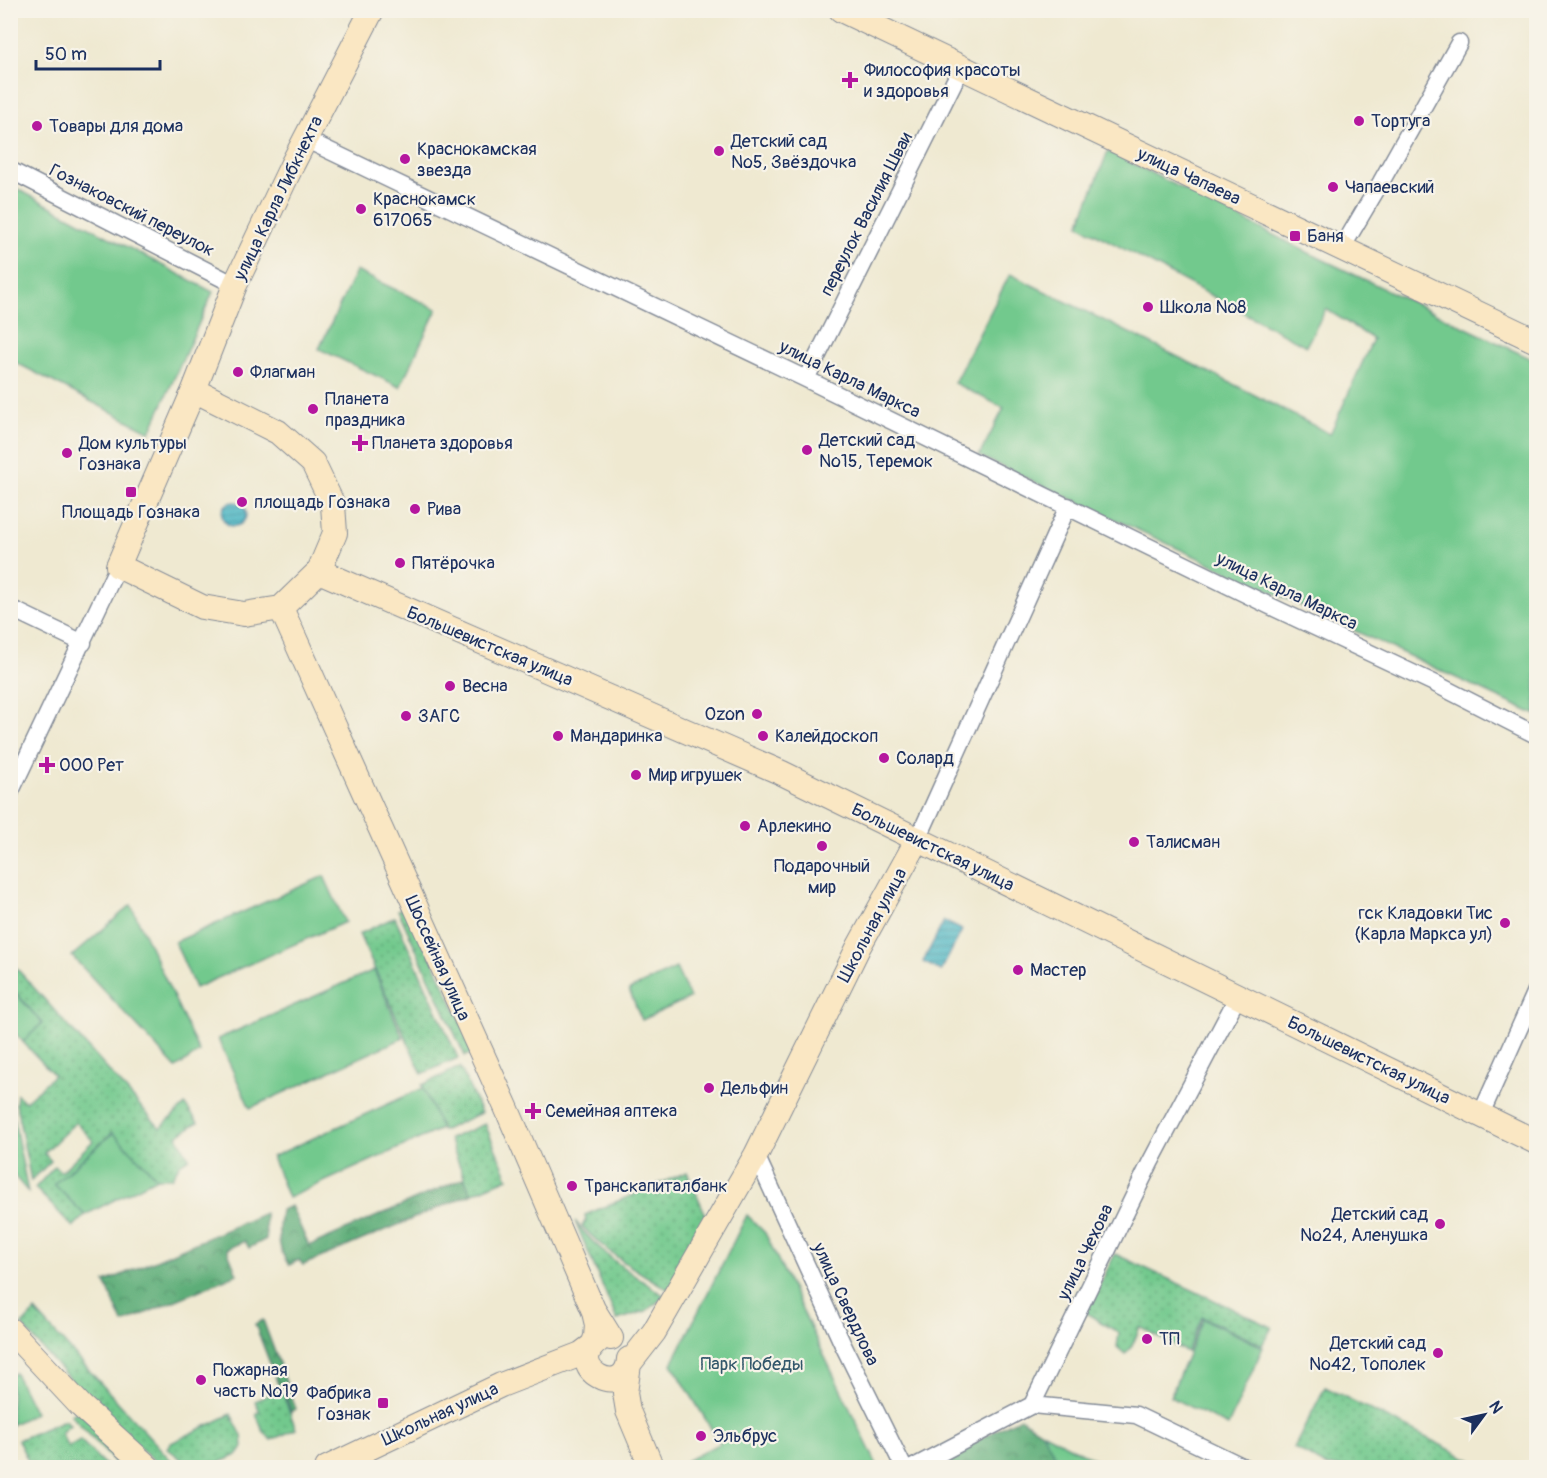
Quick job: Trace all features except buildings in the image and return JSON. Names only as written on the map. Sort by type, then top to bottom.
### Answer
[{"type":"street","name":"улица Карла Либкнехта","points":[[118,566],[194,390],[235,285],[292,165],[307,140],[372,10]]},
{"type":"street","name":"улица Чапаева","points":[[841,10],[1536,341]]},
{"type":"street","points":[[1341,248],[1459,43]]},
{"type":"street","name":"переулок Василия Шваи","points":[[806,379],[961,68]]},
{"type":"street","name":"улица Карла Маркса","points":[[307,140],[1436,684],[1536,735]]},
{"type":"street","name":"Гознаковский переулок","points":[[10,170],[235,285]]},
{"type":"street","points":[[10,793],[118,566],[202,608],[244,614],[281,608],[320,571],[335,533],[333,505],[313,463],[278,432],[194,390]]},
{"type":"street","name":"Школьная улица","points":[[629,1364],[654,1332],[756,1155],[859,946],[918,839],[1068,506]]},
{"type":"street","name":"Большевистская улица","points":[[320,571],[782,773],[1536,1142]]},
{"type":"street","points":[[10,608],[83,643]]},
{"type":"street","name":"Шоссейная улица","points":[[281,608],[506,1107],[594,1309],[597,1325],[596,1337],[602,1341]]},
{"type":"street","points":[[1480,1113],[1536,991]]},
{"type":"street","name":"улица Чехова","points":[[1032,1405],[1150,1163],[1238,996]]},
{"type":"street","name":"улица Свердлова","points":[[756,1155],[843,1345],[904,1467]]},
{"type":"street","points":[[10,1330],[81,1406],[149,1467]]},
{"type":"street","points":[[628,1411],[588,1365],[589,1351],[602,1341],[630,1339],[654,1332]]},
{"type":"street","points":[[602,1341],[618,1340],[627,1349],[628,1411],[652,1467]]},
{"type":"street","name":"Школьная улица","points":[[327,1467],[501,1385],[581,1354],[602,1341]]},
{"type":"street","points":[[554,1366],[572,1368],[611,1380],[623,1374],[629,1364]]},
{"type":"street","points":[[912,1467],[1032,1405],[1136,1415],[1246,1467]]},
{"type":"green space","points":[[1108,151],[1309,253],[1536,361],[1536,715],[979,456],[1004,408],[954,383],[1010,274],[1330,434],[1373,339],[1326,309],[1306,346],[1079,225]]},
{"type":"green space","points":[[10,185],[213,292],[150,432],[11,360]]},
{"type":"green space","points":[[356,271],[437,309],[400,387],[319,349]]},
{"type":"green space","points":[[324,876],[345,922],[195,988],[175,942]]},
{"type":"green space","points":[[131,905],[199,1052],[176,1068],[72,956]]},
{"type":"green space","points":[[408,906],[475,1052],[465,1056],[398,910]]},
{"type":"green space","points":[[395,917],[458,1058],[422,1074],[359,934]]},
{"type":"green space","points":[[10,961],[160,1128],[185,1105],[198,1122],[177,1136],[189,1158],[180,1164],[171,1178],[157,1178],[112,1133],[54,1184],[85,1215],[73,1227],[35,1188],[55,1166],[61,1172],[93,1141],[76,1122],[44,1153],[51,1161],[31,1181],[16,1104],[17,1094],[25,1102],[54,1075],[23,1042],[42,1023],[11,987]]},
{"type":"green space","points":[[676,968],[690,998],[642,1020],[629,990]]},
{"type":"green space","points":[[374,970],[403,1038],[250,1108],[218,1039]]},
{"type":"green space","points":[[10,987],[42,1023],[23,1042],[11,1028]]},
{"type":"green space","points":[[460,1067],[481,1113],[442,1131],[422,1085]]},
{"type":"green space","points":[[423,1088],[441,1129],[288,1198],[272,1157]]},
{"type":"green space","points":[[11,1112],[13,1115],[28,1192],[11,1172]]},
{"type":"green space","points":[[485,1124],[508,1178],[471,1194],[449,1139]]},
{"type":"green space","points":[[113,1133],[157,1178],[85,1215],[54,1184]]},
{"type":"green space","points":[[687,1172],[711,1227],[671,1291],[613,1254],[582,1226],[586,1220],[585,1215]]},
{"type":"green space","points":[[464,1178],[471,1194],[303,1265],[299,1260],[289,1265],[285,1259],[280,1245],[281,1210],[291,1206],[309,1246]]},
{"type":"green space","points":[[265,1213],[266,1239],[249,1248],[245,1241],[227,1249],[237,1274],[123,1323],[105,1282]]},
{"type":"green space","name":"Парк Победы","points":[[747,1215],[765,1233],[878,1467],[683,1467],[686,1461],[720,1443],[672,1364]]},
{"type":"green space","points":[[575,1221],[605,1253],[665,1296],[646,1311],[617,1320]]},
{"type":"green space","points":[[1115,1254],[1272,1327],[1262,1345],[1202,1317],[1187,1352],[1140,1327],[1132,1346],[1125,1354],[1117,1347],[1119,1333],[1086,1313]]},
{"type":"green space","points":[[35,1311],[177,1467],[162,1467],[143,1451],[55,1363],[22,1325]]},
{"type":"green space","points":[[1203,1319],[1263,1347],[1228,1426],[1170,1397]]},
{"type":"green space","points":[[263,1320],[296,1409],[291,1412],[255,1324]]},
{"type":"green space","points":[[15,1373],[35,1413],[11,1425],[11,1376]]},
{"type":"green space","points":[[1325,1387],[1473,1461],[1470,1467],[1328,1467],[1294,1448]]},
{"type":"green space","points":[[281,1389],[296,1429],[271,1440],[262,1429],[256,1413],[260,1412],[255,1401]]},
{"type":"green space","points":[[79,1411],[142,1467],[119,1467],[71,1415]]},
{"type":"green space","points":[[231,1414],[242,1436],[243,1447],[237,1455],[204,1467],[191,1467],[167,1448],[171,1443]]},
{"type":"green space","points":[[1020,1418],[1042,1432],[1062,1467],[924,1468]]},
{"type":"green space","points":[[65,1420],[70,1425],[61,1433],[68,1447],[80,1440],[107,1467],[31,1467],[18,1440]]},
{"type":"green space","points":[[1042,1432],[1109,1467],[1062,1467]]},
{"type":"water","points":[[234,502],[239,503],[245,509],[245,519],[239,525],[234,526],[229,525],[223,519],[222,514],[223,509],[229,503]]},
{"type":"water","points":[[944,921],[962,930],[941,971],[923,962]]},
{"type":"place","name":"Философия красоты и здоровья","points":[[850,80]]},
{"type":"place","name":"Тортуга","points":[[1359,121]]},
{"type":"place","name":"Товары для дома","points":[[37,126]]},
{"type":"place","name":"Детский сад №5, Звёздочка","points":[[719,151]]},
{"type":"place","name":"Краснокамская звезда","points":[[405,159]]},
{"type":"place","name":"Чапаевский","points":[[1333,187]]},
{"type":"place","name":"Краснокамск 617065","points":[[361,209]]},
{"type":"place","name":"Баня","points":[[1295,236]]},
{"type":"place","name":"Школа №8","points":[[1148,307]]},
{"type":"place","name":"Флагман","points":[[238,372]]},
{"type":"place","name":"Планета праздника","points":[[313,409]]},
{"type":"place","name":"Планета здоровья","points":[[360,443]]},
{"type":"place","name":"Детский сад №15, Теремок","points":[[807,450]]},
{"type":"place","name":"Дом культуры Гознака","points":[[67,453]]},
{"type":"place","name":"Площадь Гознака","points":[[131,492]]},
{"type":"place","name":"площадь Гознака","points":[[242,502]]},
{"type":"place","name":"Рива","points":[[415,509]]},
{"type":"place","name":"Пятёрочка","points":[[400,563]]},
{"type":"place","name":"Весна","points":[[450,686]]},
{"type":"place","name":"Ozon","points":[[757,714]]},
{"type":"place","name":"ЗАГС","points":[[406,716]]},
{"type":"place","name":"Мандаринка","points":[[558,736]]},
{"type":"place","name":"Калейдоскоп","points":[[763,736]]},
{"type":"place","name":"Солард","points":[[884,758]]},
{"type":"place","name":"ООО Рет","points":[[47,765]]},
{"type":"place","name":"Мир игрушек","points":[[636,775]]},
{"type":"place","name":"Арлекино","points":[[745,826]]},
{"type":"place","name":"Талисман","points":[[1134,842]]},
{"type":"place","name":"Подарочный мир","points":[[822,846]]},
{"type":"place","name":"гск Кладовки Тис (Карла Маркса ул)","points":[[1505,923]]},
{"type":"place","name":"Мастер","points":[[1018,970]]},
{"type":"place","name":"Дельфин","points":[[709,1088]]},
{"type":"place","name":"Семейная аптека","points":[[533,1111]]},
{"type":"place","name":"Транскапиталбанк","points":[[572,1186]]},
{"type":"place","name":"Детский сад №24, Аленушка","points":[[1440,1224]]},
{"type":"place","name":"ТП","points":[[1147,1339]]},
{"type":"place","name":"Детский сад №42, Тополек","points":[[1438,1353]]},
{"type":"place","name":"Пожарная часть №19","points":[[201,1380]]},
{"type":"place","name":"Фабрика Гознак","points":[[383,1403]]},
{"type":"place","name":"Эльбрус","points":[[701,1436]]}]
